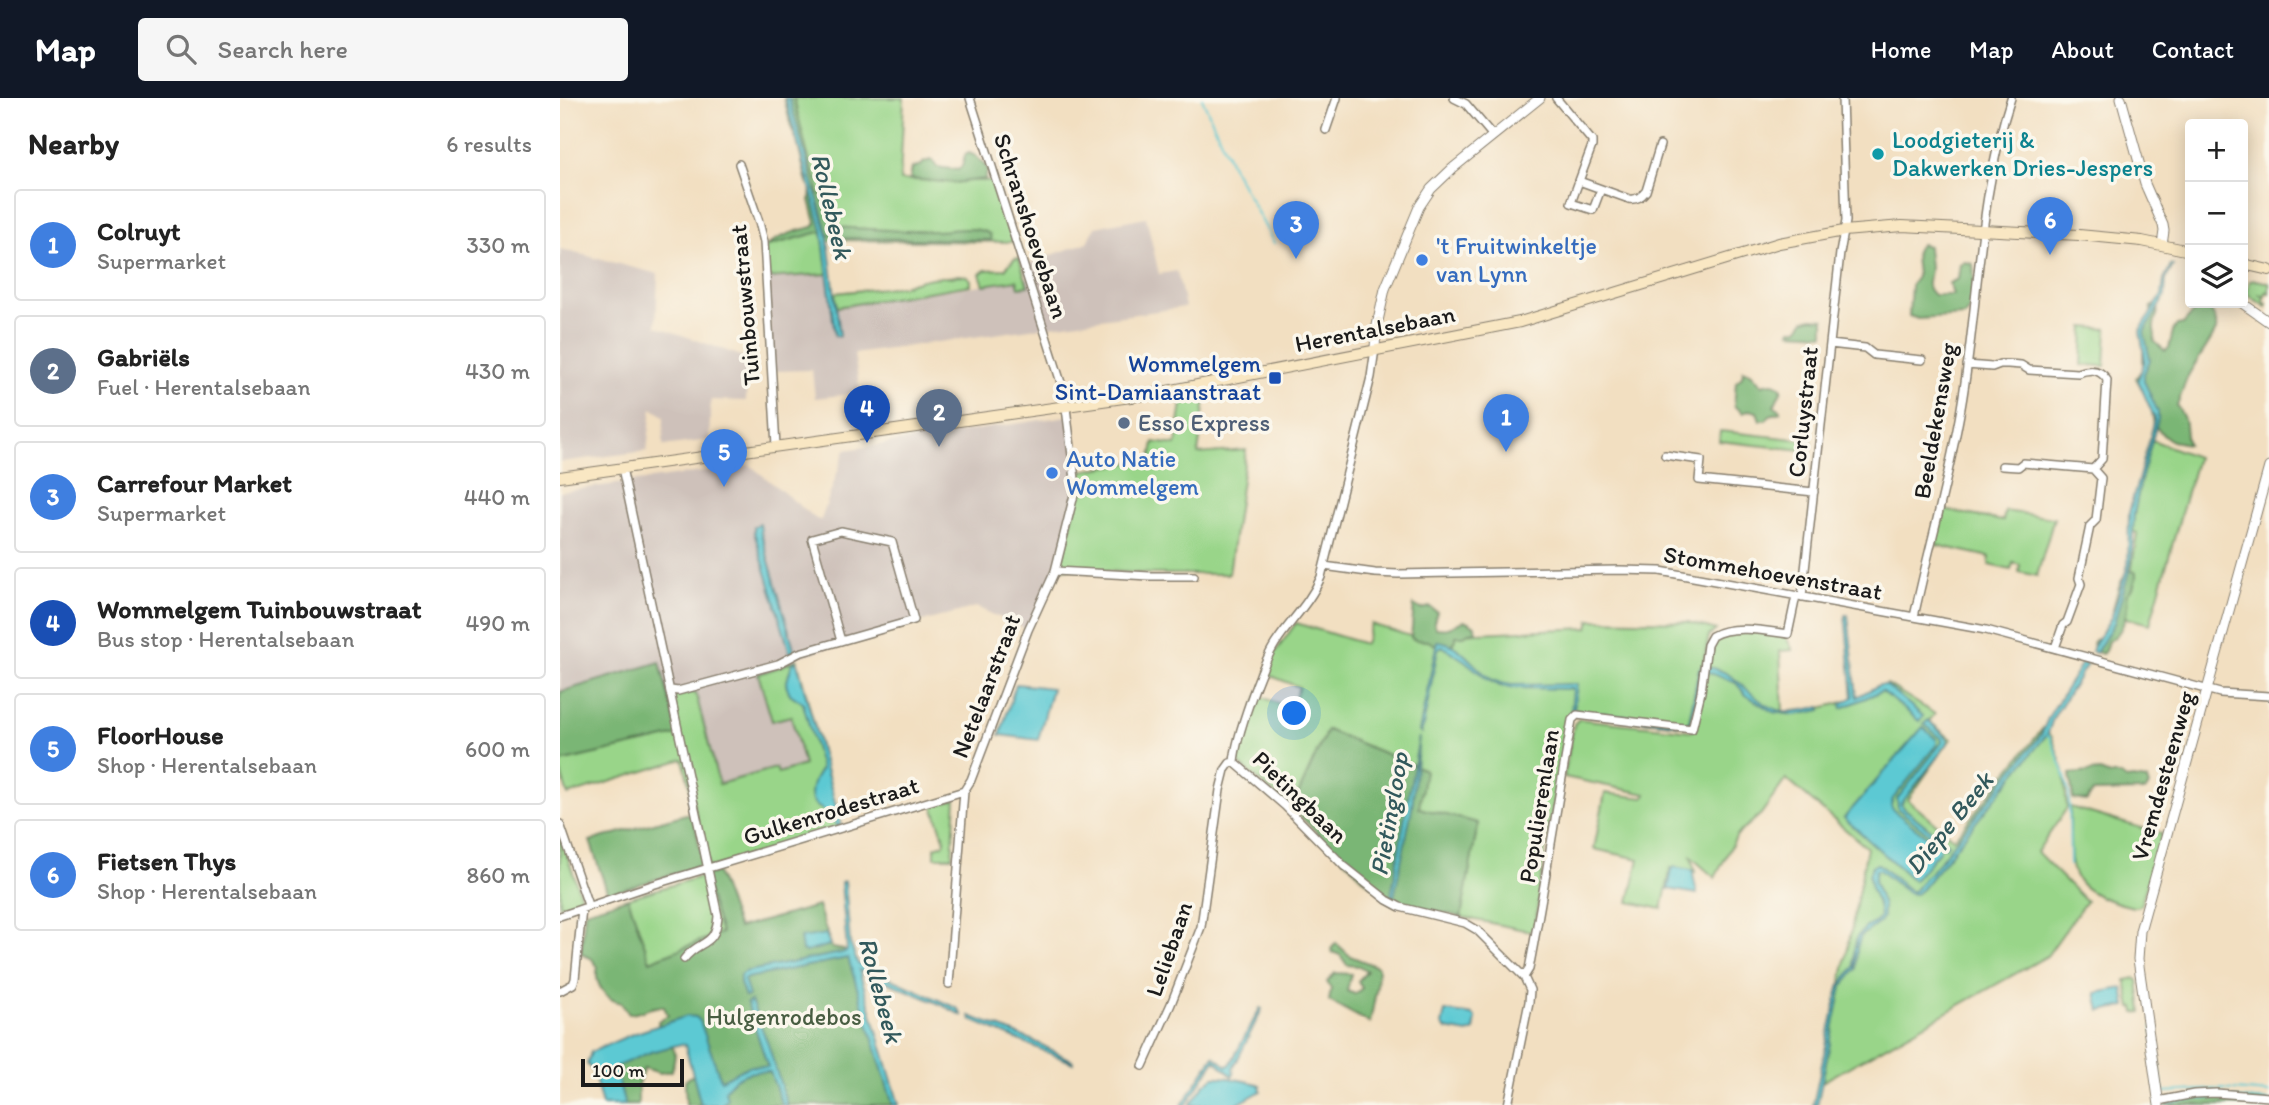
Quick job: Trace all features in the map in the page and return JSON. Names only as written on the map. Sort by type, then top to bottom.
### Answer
[{"type":"main road","name":"Herentalsebaan","points":[[560,477],[1152,394],[1520,322],[1767,247],[1844,231],[1902,226],[2080,234],[2185,250]]},
{"type":"main road","points":[[2248,265],[2269,270]]},
{"type":"street","name":"Schranshoevebaan","points":[[970,98],[1064,392],[1065,406]]},
{"type":"street","points":[[1326,130],[1337,98]]},
{"type":"street","points":[[1454,98],[1464,103],[1493,136]]},
{"type":"street","points":[[1375,349],[1376,330],[1385,289],[1419,207],[1443,176],[1540,98]]},
{"type":"street","points":[[1556,98],[1592,141],[1572,203],[1593,210],[1601,189]]},
{"type":"street","name":"Corluystraat","points":[[1799,596],[1846,218],[1842,98]]},
{"type":"street","name":"Beeldekensweg","points":[[1914,617],[1958,421],[1983,230],[2000,132],[2011,98]]},
{"type":"street","points":[[2121,98],[2145,184],[2163,225],[2162,245]]},
{"type":"street","points":[[1579,181],[1636,200],[1646,191],[1660,145]]},
{"type":"street","name":"Tuinbouwstraat","points":[[739,164],[764,242],[776,446]]},
{"type":"street","points":[[2248,307],[2269,322]]},
{"type":"street","points":[[1830,344],[1865,348],[1874,355],[1922,360]]},
{"type":"street","name":"Pietingbaan","points":[[1375,349],[1371,377],[1324,565],[1310,598],[1270,652],[1241,732],[1234,762],[1285,806],[1343,866],[1387,900],[1401,907],[1471,926],[1524,977]]},
{"type":"street","points":[[1967,365],[1992,367],[2008,364],[2021,365],[2029,370],[2078,373],[2085,370],[2104,374],[2107,380],[2102,459],[2093,469]]},
{"type":"street","name":"Netelaarstraat","points":[[949,984],[964,791],[971,780],[1028,630],[1055,571],[1076,487],[1065,406]]},
{"type":"street","points":[[1665,455],[1701,460],[1699,480],[1814,492]]},
{"type":"street","points":[[2002,466],[2018,467],[2023,463],[2093,469],[2101,478],[2096,520],[2090,526],[2079,578],[2081,584],[2055,648]]},
{"type":"street","name":"Vremdesteenweg","points":[[2158,1103],[2138,942],[2269,467]]},
{"type":"street","points":[[622,468],[718,916],[717,929],[712,938],[684,958]]},
{"type":"street","points":[[671,690],[678,691],[778,664],[799,653],[841,641],[914,620],[892,542],[841,531],[812,539],[841,641]]},
{"type":"street","name":"Stommehoevenstraat","points":[[1324,565],[1375,573],[1639,570],[1680,575],[1986,630],[2220,693],[2269,696]]},
{"type":"street","points":[[1055,571],[1194,576]]},
{"type":"street","name":"Populierenlaan","points":[[1524,977],[1529,969],[1539,920],[1551,834],[1572,720],[1577,716],[1692,729],[1707,645],[1712,636],[1716,632],[1751,629],[1788,634],[1799,596]]},
{"type":"street","name":"Leliebaan","points":[[1143,1066],[1201,928],[1220,790],[1225,770],[1234,762]]},
{"type":"street","name":"Gulkenrodestraat","points":[[560,916],[964,791]]},
{"type":"street","points":[[560,824],[585,907],[575,979],[573,984],[560,991]]},
{"type":"street","points":[[1508,1105],[1529,1002],[1530,990],[1524,977]]},
{"type":"street","points":[[2158,1103],[2194,1094],[2269,1097]]},
{"type":"shaded area","points":[[1146,217],[1159,274],[1177,271],[1185,307],[854,354],[860,391],[843,395],[815,398],[812,370],[772,371],[767,278],[828,274],[833,307],[1028,278],[1024,265],[1088,242],[1095,227]]},
{"type":"shaded area","points":[[560,249],[658,274],[656,326],[747,358],[746,401],[711,400],[709,440],[663,446],[664,416],[652,408],[647,451],[560,462]]},
{"type":"shaded area","points":[[1073,415],[1081,478],[1080,491],[1055,571],[1028,630],[976,607],[800,656],[758,674],[771,721],[791,716],[805,765],[778,773],[776,768],[719,784],[696,694],[670,698],[660,662],[560,692],[560,492],[750,465],[816,519],[821,520],[845,450]]},
{"type":"green space","points":[[784,98],[794,99],[810,164],[818,183],[818,193],[821,194],[834,227],[907,231],[976,229],[990,234],[991,240],[836,238],[820,232],[768,246],[782,237],[813,227],[816,223],[810,200],[811,187],[807,183]]},
{"type":"green space","points":[[789,98],[904,98],[900,180],[991,181],[1014,242],[828,240]]},
{"type":"green space","points":[[969,153],[976,156],[988,169],[985,179],[954,183],[910,179],[912,168],[932,160],[937,167],[958,170],[965,155]]},
{"type":"green space","points":[[822,230],[828,274],[767,278],[764,246]]},
{"type":"green space","points":[[1921,244],[1928,246],[1928,286],[1934,295],[1953,295],[1949,283],[1958,279],[1960,264],[1973,264],[1972,299],[1965,316],[1918,319],[1909,316],[1911,285],[1917,277],[1915,255]]},
{"type":"green space","points":[[1019,258],[1028,286],[1019,287],[1017,280],[984,285],[980,274],[985,270],[1005,269],[1014,259]]},
{"type":"green space","points":[[967,276],[971,285],[837,307],[835,293],[903,286],[926,279]]},
{"type":"green space","points":[[2250,281],[2269,283],[2269,293],[2266,292],[2265,296],[2258,294],[2264,297],[2266,307],[2250,296]]},
{"type":"green space","points":[[2158,305],[2154,341],[2165,351],[2169,348],[2177,325],[2183,324],[2197,308],[2209,308],[2216,323],[2212,339],[2189,374],[2177,406],[2185,422],[2188,444],[2172,441],[2154,425],[2151,405],[2136,378],[2143,368],[2143,330],[2150,320],[2151,308]]},
{"type":"green space","points":[[1824,319],[1824,334],[1790,332],[1791,329],[1798,329],[1805,320]]},
{"type":"green space","points":[[2084,327],[2107,329],[2105,366],[2082,365]]},
{"type":"green space","points":[[1743,370],[1751,373],[1762,385],[1774,383],[1782,389],[1774,406],[1780,409],[1780,412],[1770,415],[1766,420],[1760,420],[1757,412],[1750,410],[1743,413],[1734,406],[1736,382],[1742,377]]},
{"type":"green space","points":[[1205,399],[1198,454],[1246,450],[1229,574],[1153,574],[1059,568],[1080,491],[1081,471],[1151,459],[1154,442],[1176,445],[1182,403]]},
{"type":"green space","points":[[1720,431],[1812,441],[1811,451],[1719,441]]},
{"type":"green space","points":[[2152,440],[2197,457],[2150,624],[2118,616],[2132,568],[2137,533],[2132,531],[2135,508]]},
{"type":"green space","points":[[1944,510],[2003,521],[2005,511],[2054,518],[2037,576],[2019,572],[2020,565],[2013,563],[2011,570],[1989,565],[1990,557],[1936,545]]},
{"type":"green space","points":[[2127,570],[2136,572],[2136,578],[2133,588],[2127,594],[2122,628],[2108,641],[2102,654],[2095,651],[2093,643],[2100,639],[2111,621],[2119,586]]},
{"type":"green space","points":[[1414,605],[1421,609],[1430,607],[1437,612],[1434,622],[1436,628],[1447,628],[1467,621],[1475,626],[1476,631],[1456,636],[1450,647],[1415,640],[1411,638]]},
{"type":"green space","points":[[1590,620],[1688,622],[1716,630],[1709,636],[1689,726],[1570,713],[1547,838],[1534,932],[1461,917],[1478,823],[1418,808],[1425,770],[1328,730],[1292,808],[1238,763],[1258,695],[1291,709],[1299,687],[1266,674],[1274,654],[1296,623],[1365,644],[1371,624],[1410,636],[1588,628]]},
{"type":"green space","points":[[1744,632],[1784,634],[1793,650],[1780,651],[1783,711],[1837,704],[1887,684],[1935,714],[1929,721],[1951,739],[1908,800],[1954,839],[2043,728],[2052,737],[2064,771],[2067,808],[2037,852],[2086,901],[2047,956],[1822,1082],[1867,848],[1786,779],[1761,814],[1737,835],[1715,878],[1691,857],[1695,872],[1671,868],[1662,909],[1629,902],[1639,859],[1594,849],[1605,793],[1644,798],[1646,794],[1564,777],[1574,724],[1579,719],[1693,731],[1709,647],[1719,636]]},
{"type":"green space","points":[[797,659],[840,823],[839,829],[709,868],[683,759],[568,795],[560,762],[677,735],[670,698],[692,692],[696,694],[719,784],[776,768],[778,773],[804,765],[791,716],[772,721],[758,674]]},
{"type":"green space","points":[[660,662],[678,735],[560,762],[560,692]]},
{"type":"green space","points":[[1327,730],[1425,770],[1419,808],[1478,823],[1461,917],[1396,902],[1367,882],[1292,808]]},
{"type":"green space","points":[[2100,771],[2121,775],[2126,779],[2147,780],[2149,786],[2145,791],[2093,792],[2087,801],[2073,799],[2070,774]]},
{"type":"green space","points":[[956,799],[952,857],[935,857],[935,847],[945,841],[933,806]]},
{"type":"green space","points":[[2070,807],[2162,834],[2138,907],[2093,893],[2082,885],[2075,875],[2071,862]]},
{"type":"green space","points":[[693,812],[703,865],[608,894],[590,841]]},
{"type":"green space","points":[[560,834],[582,900],[560,906]]},
{"type":"green space","name":"Hulgenrodebos","points":[[717,872],[738,928],[818,906],[832,948],[844,950],[849,955],[895,1105],[686,1105],[685,1081],[691,1076],[696,1077],[706,1055],[659,1030],[658,1021],[668,1015],[664,1007],[629,1014],[621,1003],[606,995],[597,979],[598,967],[591,958],[581,954],[585,911],[628,898],[650,961],[721,933],[703,876]]},
{"type":"green space","points":[[703,876],[721,933],[650,961],[628,898]]},
{"type":"green space","points":[[1336,943],[1350,956],[1378,967],[1370,1023],[1329,1001],[1331,989],[1327,982],[1335,973],[1351,974],[1347,991],[1355,994],[1362,988],[1358,981],[1367,971],[1359,966],[1347,965],[1340,955],[1332,952],[1331,949]]},
{"type":"green space","points":[[2126,980],[2138,980],[2142,1012],[2135,1013],[2134,1007],[2131,1008]]},
{"type":"green space","points":[[672,1044],[675,1055],[672,1071],[660,1073],[644,1068],[638,1084],[638,1105],[618,1105],[612,1067],[619,1058]]},
{"type":"green space","points":[[2197,1098],[2265,1101],[2266,1105],[2164,1105]]},
{"type":"water","points":[[785,98],[789,98],[827,233],[840,336],[835,336],[822,230]]},
{"type":"water","points":[[2171,265],[2173,266],[2166,279],[2165,296],[2144,332],[2150,360],[2144,381],[2158,412],[2158,419],[2134,514],[2131,564],[2114,623],[2096,653],[2091,651],[2112,616],[2128,564],[2129,513],[2155,419],[2138,380],[2145,360],[2140,331],[2162,295],[2164,279]]},
{"type":"water","points":[[760,523],[793,645],[794,652],[790,653],[754,532],[754,527]]},
{"type":"water","points":[[1845,615],[1848,615],[1857,697],[1879,685],[1886,685],[1923,716],[1919,721],[1882,691],[1842,708],[1841,704],[1853,697]]},
{"type":"water","points":[[1437,641],[1453,646],[1484,674],[1499,682],[1512,685],[1577,684],[1574,710],[1682,722],[1689,722],[1701,667],[1691,723],[1688,725],[1571,713],[1573,689],[1500,686],[1442,646],[1438,649],[1421,733],[1419,732]]},
{"type":"water","points":[[797,662],[841,825],[836,826],[831,816],[813,802],[813,782],[821,769],[803,703],[790,694],[786,685],[792,663]]},
{"type":"water","points":[[2082,663],[2087,664],[2053,718],[2048,733],[1922,889],[1916,894],[1908,893],[1876,870],[1874,881],[1883,906],[1883,917],[1861,936],[1857,948],[1856,969],[1842,987],[1817,1105],[1813,1105],[1839,987],[1854,967],[1857,937],[1880,916],[1869,876],[1872,866],[1878,864],[1910,891],[1914,891],[2041,735],[2049,716]]},
{"type":"water","points":[[1707,667],[1728,675],[1771,707],[1787,712],[1820,707],[1821,710],[1795,715],[1773,712],[1746,695],[1736,683],[1706,671]]},
{"type":"water","points":[[1016,684],[1052,688],[1038,740],[1000,735]]},
{"type":"water","points":[[1928,720],[1947,738],[1948,743],[1901,804],[1948,844],[1945,847],[1898,809],[1897,799],[1942,742],[1941,738],[1924,724]]},
{"type":"water","points":[[1923,727],[1937,740],[1937,744],[1891,805],[1893,810],[1940,847],[1914,881],[1844,818]]},
{"type":"water","points":[[1419,737],[1412,808],[1394,897],[1391,896]]},
{"type":"water","points":[[1675,867],[1692,870],[1697,894],[1668,889],[1672,869]]},
{"type":"water","points":[[845,881],[850,943],[858,964],[957,1008],[963,1016],[859,970],[899,1105],[893,1105],[848,958],[747,978],[744,980],[749,996],[745,997],[740,983],[740,975],[744,972],[846,952],[841,882]]},
{"type":"water","points":[[826,934],[830,945],[802,951],[800,938]]},
{"type":"water","points":[[2123,988],[2126,1006],[2100,1011],[2096,993]]},
{"type":"water","points":[[751,1001],[787,1105],[782,1105],[770,1072],[763,1072],[744,1074],[729,1085],[725,1091],[727,1099],[722,1105],[701,1105],[685,1045],[681,1044],[651,1052],[617,1066],[615,1068],[625,1105],[602,1105],[593,1071],[587,1064],[591,1052],[630,1035],[687,1016],[696,1017],[700,1021],[721,1080],[749,1066],[768,1067],[747,1003]]},
{"type":"water","points":[[1260,1008],[1262,1009],[1232,1076],[1215,1060],[1186,1105],[1182,1105],[1214,1056],[1227,1066],[1230,1065]]},
{"type":"water","points":[[1445,1011],[1473,1015],[1476,1018],[1474,1030],[1468,1033],[1446,1029],[1442,1025]]},
{"type":"water","points":[[970,1016],[1032,1040],[1073,1063],[971,1020]]},
{"type":"water","points":[[1214,1077],[1260,1085],[1261,1091],[1236,1105],[1190,1105],[1204,1085]]},
{"type":"waterway","points":[[1202,98],[1233,168],[1274,243]]},
{"type":"waterway","points":[[2047,735],[2064,772],[2069,794],[2070,865]]},
{"type":"waterway","points":[[2153,1026],[2163,1092],[2222,1089],[2269,1093]]},
{"type":"waterway","points":[[2168,1103],[2216,1097],[2269,1101]]},
{"type":"place","name":"Loodgieterij & Dakwerken Dries-Jespers","points":[[1878,154]]},
{"type":"place","name":"Fietsen Thys","points":[[2050,255]]},
{"type":"place","name":"Carrefour Market","points":[[1296,259]]},
{"type":"place","name":"'t Fruitwinkeltje van Lynn","points":[[1422,260]]},
{"type":"place","name":"Wommelgem Sint-Damiaanstraat","points":[[1275,378]]},
{"type":"place","name":"Esso Express","points":[[1124,423]]},
{"type":"place","name":"Wommelgem Tuinbouwstraat","points":[[867,443]]},
{"type":"place","name":"Gabriëls","points":[[939,447]]},
{"type":"place","name":"Colruyt","points":[[1506,452]]},
{"type":"place","name":"Auto Natie Wommelgem","points":[[1052,473]]},
{"type":"place","name":"FloorHouse","points":[[724,487]]},
{"type":"water label","name":"Rollebeek","points":[[832,206]]},
{"type":"water label","name":"Pietingloop","points":[[1389,814]]},
{"type":"water label","name":"Diepe Beek","points":[[1949,823]]},
{"type":"water label","name":"Rollebeek","points":[[881,990]]}]
